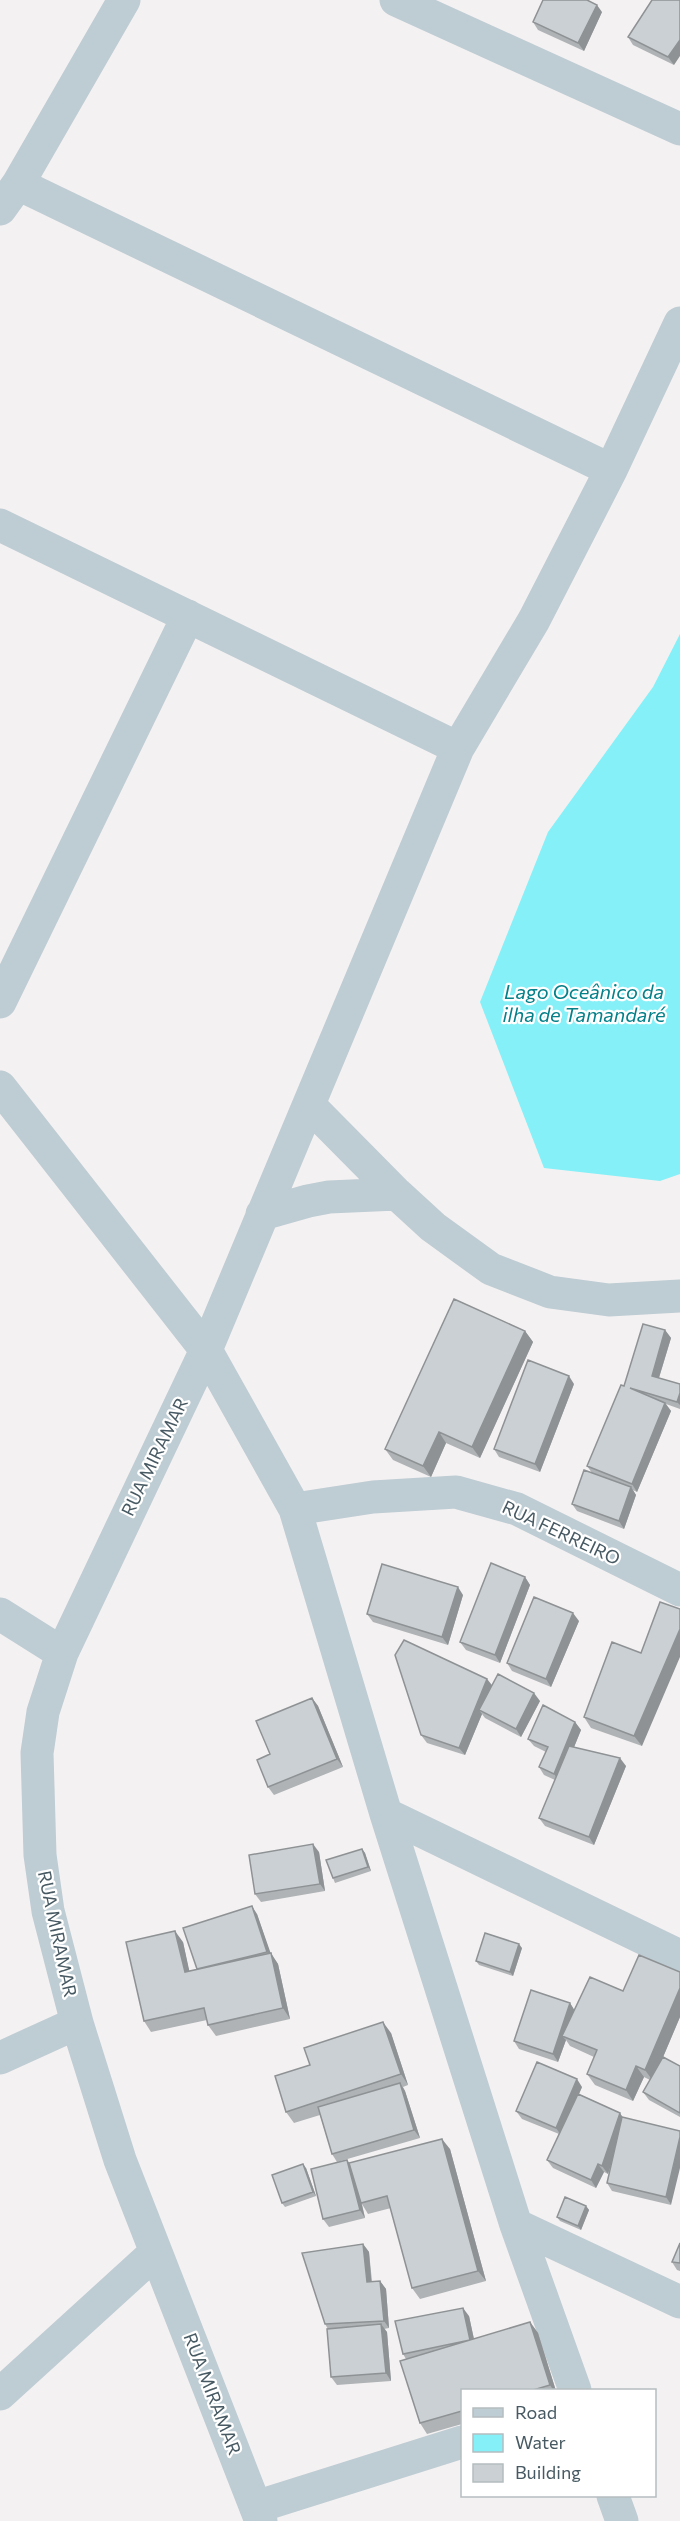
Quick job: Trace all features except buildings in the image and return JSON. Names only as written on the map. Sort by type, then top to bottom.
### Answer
[{"type":"street","points":[[124,0],[9,197],[611,470]]},
{"type":"street","points":[[396,0],[680,129]]},
{"type":"street","name":"RUA MIRAMAR","points":[[258,2514],[120,2160],[77,2022],[48,1911],[40,1855],[37,1753],[43,1712],[62,1653],[206,1350],[458,748],[534,620],[611,470],[680,323]]},
{"type":"street","points":[[0,525],[458,748]]},
{"type":"street","points":[[0,1002],[188,616]]},
{"type":"street","points":[[0,1087],[206,1350],[295,1509],[386,1814],[516,2225],[575,2389]]},
{"type":"street","points":[[309,1105],[396,1194],[433,1227],[491,1269],[550,1292],[609,1300],[680,1296]]},
{"type":"street","points":[[262,1214],[318,1199],[396,1194]]},
{"type":"street","name":"RUA FERREIRO","points":[[295,1509],[373,1497],[456,1492],[517,1509],[680,1590]]},
{"type":"street","points":[[0,1614],[62,1653]]},
{"type":"street","points":[[386,1814],[680,1956]]},
{"type":"street","points":[[0,2058],[77,2022]]},
{"type":"street","points":[[516,2225],[680,2302]]},
{"type":"street","points":[[0,2394],[156,2252]]},
{"type":"street","points":[[258,2514],[461,2442]]},
{"type":"street","points":[[613,2497],[622,2521]]},
{"type":"water","name":"Lago Oceânico da ilha de Tamandaré","points":[[680,634],[680,1174],[660,1181],[544,1168],[480,1002],[548,832],[653,687]]}]
